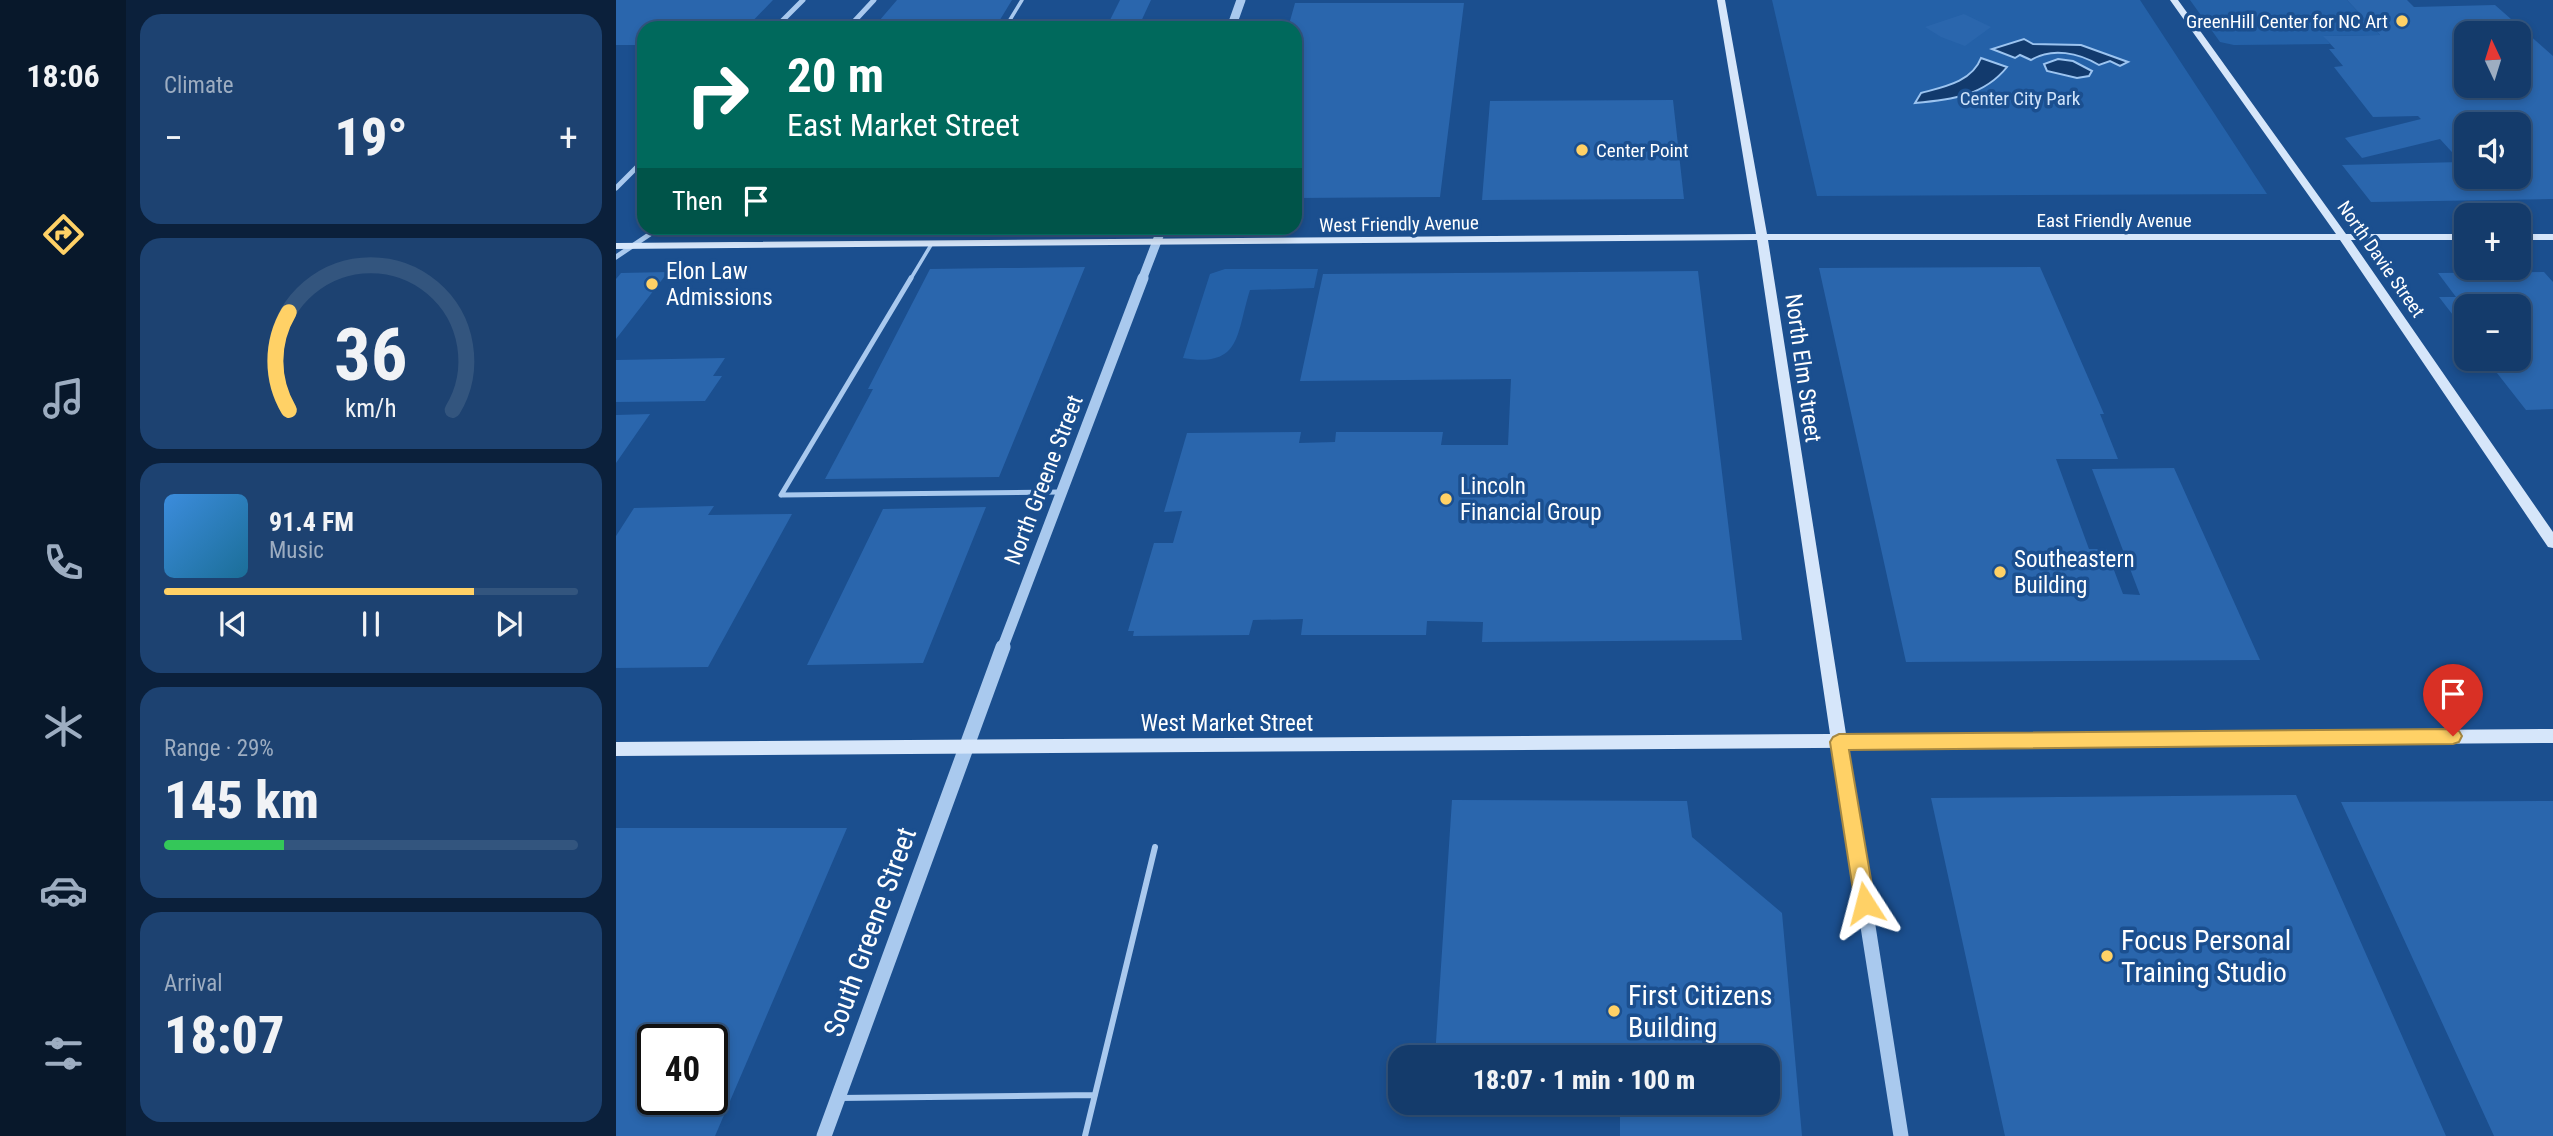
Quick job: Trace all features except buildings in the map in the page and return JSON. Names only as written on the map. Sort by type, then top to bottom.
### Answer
[{"type":"main road","name":"North Elm Street","points":[[1721,0],[1762,237],[1839,742]]},
{"type":"main road","name":"North Davie Street","points":[[2174,0],[2344,238],[2553,543]]},
{"type":"main road","name":"East Friendly Avenue","points":[[1762,237],[2454,237]]},
{"type":"main road","name":"West Friendly Avenue","points":[[622,246],[1762,237]]},
{"type":"main road","points":[[2531,237],[2553,237]]},
{"type":"main road","name":"West Market Street","points":[[616,749],[2553,736]]},
{"type":"street","points":[[782,21],[803,0]]},
{"type":"street","points":[[854,21],[874,0]]},
{"type":"street","points":[[1234,21],[1241,0]]},
{"type":"street","points":[[616,188],[637,167]]},
{"type":"street","points":[[616,257],[622,246],[645,235]]},
{"type":"street","name":"North Greene Street","points":[[966,747],[1159,235]]},
{"type":"street","points":[[1839,742],[1901,1136]]},
{"type":"street","name":"South Greene Street","points":[[824,1136],[966,747]]},
{"type":"lane","points":[[1010,21],[1023,0]]},
{"type":"lane","points":[[932,245],[780,495],[1061,492]]},
{"type":"lane","points":[[1085,1136],[1155,847]]},
{"type":"lane","points":[[838,1098],[1095,1095]]},
{"type":"green space","name":"Center City Park","points":[[1772,0],[2140,0],[2267,194],[1817,196]]},
{"type":"green space","points":[[2190,0],[2347,0],[2380,35],[2324,36],[2330,44],[2234,45],[2220,42]]},
{"type":"green space","points":[[1225,269],[1318,269],[1314,288],[1250,290],[1238,333],[1226,352],[1216,358],[1202,360],[1183,358],[1210,274]]},
{"type":"shaded area","points":[[2024,39],[2033,44],[2081,45],[2128,62],[2120,66],[2110,61],[2099,65],[2083,57],[2065,53],[2048,54],[2031,60],[2020,55],[2015,58],[1992,49]]},
{"type":"shaded area","points":[[1981,58],[2007,67],[1988,84],[1966,95],[1915,103],[1921,93],[1964,78],[1977,66]]},
{"type":"shaded area","points":[[2058,59],[2073,61],[2092,71],[2089,76],[2077,78],[2047,71],[2044,64]]},
{"type":"place","name":"GreenHill Center for NC Art","points":[[2402,21]]},
{"type":"place","name":"Center Point","points":[[1582,150]]},
{"type":"place","name":"Elon Law Admissions","points":[[652,284]]},
{"type":"place","name":"Lincoln Financial Group","points":[[1446,499]]},
{"type":"place","name":"Southeastern Building","points":[[2000,572]]},
{"type":"place","name":"Focus Personal Training Studio","points":[[2107,956]]},
{"type":"place","name":"First Citizens Building","points":[[1614,1011]]},
{"type":"route","points":[[1865,903],[1839,742],[2453,736]]}]
